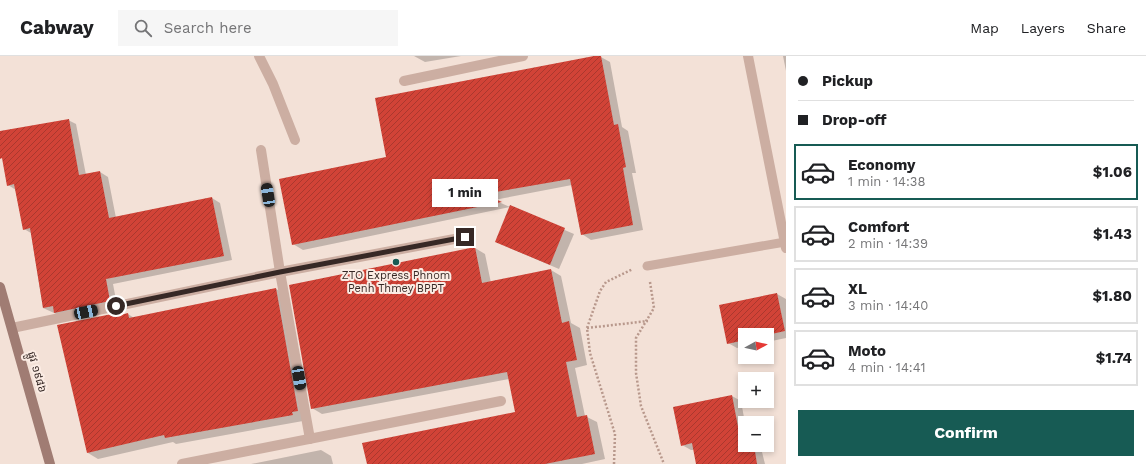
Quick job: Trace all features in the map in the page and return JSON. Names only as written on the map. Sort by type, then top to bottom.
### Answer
[{"type":"main road","name":"ផ្លូវ ១៩៨៦","points":[[0,287],[50,464]]},
{"type":"street","points":[[259,56],[273,84],[295,140]]},
{"type":"street","points":[[404,81],[476,61],[523,56]]},
{"type":"street","points":[[748,56],[785,245]]},
{"type":"street","points":[[261,150],[280,272],[310,439]]},
{"type":"street","points":[[12,328],[280,272],[465,237]]},
{"type":"street","points":[[182,464],[501,401]]},
{"type":"lane","points":[[647,266],[785,245]]},
{"type":"path","points":[[614,464],[615,434],[590,352],[587,328],[600,291],[606,282],[625,272],[647,266],[654,308],[648,321],[636,338],[636,373],[641,406],[664,464]]},
{"type":"path","points":[[587,328],[648,321]]},
{"type":"building","points":[[594,56],[601,56],[614,125],[618,124],[626,167],[623,168],[633,225],[581,235],[570,179],[484,194],[502,202],[292,245],[279,179],[386,157],[375,98]]},
{"type":"building","points":[[69,119],[79,175],[100,171],[109,218],[212,197],[224,256],[106,279],[110,301],[54,313],[53,306],[43,308],[30,228],[23,230],[14,184],[7,186],[2,158],[0,159],[0,131]]},
{"type":"building","points":[[510,205],[565,228],[550,265],[495,242]]},
{"type":"building","points":[[475,247],[482,283],[551,269],[562,323],[569,321],[577,360],[566,362],[577,417],[587,415],[595,454],[545,464],[367,464],[362,443],[515,412],[507,372],[311,409],[289,285]]},
{"type":"building","points":[[276,288],[298,411],[292,412],[293,415],[165,438],[164,435],[87,453],[57,325],[112,314],[113,317],[128,313],[129,318]]},
{"type":"building","points":[[777,293],[785,331],[774,333],[774,328],[738,328],[738,342],[727,344],[719,305]]},
{"type":"building","points":[[732,395],[738,427],[738,452],[755,452],[757,464],[696,464],[692,443],[681,446],[673,407]]},
{"type":"place","name":"ZTO Express Phnom Penh Thmey BPPT","points":[[396,262]]},
{"type":"route","points":[[116,306],[280,272],[465,237]]}]
